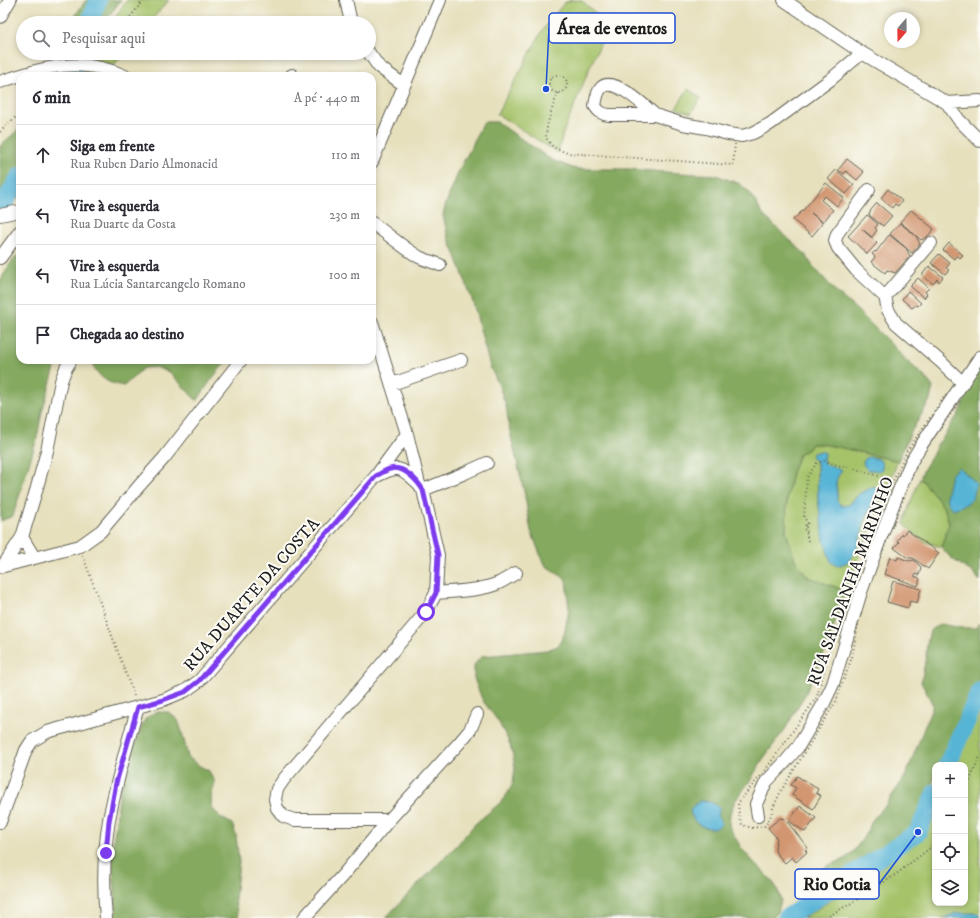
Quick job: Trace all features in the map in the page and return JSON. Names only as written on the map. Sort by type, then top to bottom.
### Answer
[{"type":"street","points":[[0,17],[10,0]]},
{"type":"street","points":[[346,0],[350,16]]},
{"type":"street","points":[[376,152],[440,0]]},
{"type":"street","points":[[784,0],[862,53],[946,103],[958,120],[980,141]]},
{"type":"street","points":[[655,115],[683,124],[728,134],[742,136],[753,133],[770,124],[830,80],[862,53]]},
{"type":"street","points":[[374,60],[379,67],[404,85]]},
{"type":"street","points":[[30,72],[64,65],[85,65],[114,72]]},
{"type":"street","points":[[0,82],[16,77]]},
{"type":"street","points":[[946,103],[980,101]]},
{"type":"street","points":[[869,190],[837,234],[835,241],[838,248],[856,270],[885,297],[888,310],[896,323],[963,383]]},
{"type":"street","points":[[0,215],[16,212]]},
{"type":"street","points":[[376,226],[419,257],[440,265]]},
{"type":"street","points":[[0,258],[16,236]]},
{"type":"street","points":[[885,297],[931,243]]},
{"type":"street","points":[[376,334],[407,434],[438,555],[436,593],[426,612],[284,779],[277,789],[275,799],[277,808],[283,816],[294,820],[389,820]]},
{"type":"street","name":"RUA SALDANHA MARINHO","points":[[758,816],[756,804],[766,782],[798,747],[824,703],[833,684],[861,592],[888,516],[911,462],[980,357]]},
{"type":"street","points":[[392,384],[460,360]]},
{"type":"street","points":[[1,566],[22,537],[47,451],[62,381],[66,368],[69,364]]},
{"type":"street","points":[[1,566],[80,546],[101,531],[164,458],[239,364]]},
{"type":"street","name":"RUA DUARTE DA COSTA","points":[[0,822],[26,750],[32,741],[47,732],[163,700],[185,692],[199,681],[376,476],[407,434]]},
{"type":"street","points":[[421,487],[464,473],[486,463]]},
{"type":"street","points":[[376,476],[390,469],[396,468],[405,471],[421,487]]},
{"type":"street","points":[[22,537],[34,557]]},
{"type":"street","points":[[436,593],[486,587],[500,583],[516,573]]},
{"type":"street","points":[[106,918],[104,898],[109,821],[116,783],[138,707]]},
{"type":"street","points":[[304,918],[470,730],[477,714]]},
{"type":"path","points":[[131,16],[144,0]]},
{"type":"path","points":[[556,76],[562,76],[567,83],[564,91],[558,93],[551,89],[549,84],[551,79],[556,76]]},
{"type":"path","points":[[558,93],[546,132],[546,138],[553,146],[567,154],[733,165],[736,135]]},
{"type":"path","points":[[0,132],[16,117]]},
{"type":"path","points":[[808,541],[808,535],[806,533],[808,532],[804,530],[807,528],[804,526],[808,524],[804,517],[807,477],[817,463],[824,461],[841,466],[849,466],[893,481]]},
{"type":"path","points":[[80,546],[138,707]]},
{"type":"path","points":[[968,785],[980,756]]},
{"type":"path","points":[[826,918],[895,875],[932,846]]},
{"type":"green space","points":[[86,0],[121,0],[109,16],[76,16]]},
{"type":"green space","points":[[127,0],[169,0],[155,16],[116,16]]},
{"type":"green space","points":[[571,0],[581,0],[609,25],[563,133],[558,153],[497,114],[542,31],[564,3]]},
{"type":"green space","points":[[118,60],[113,66],[99,61],[83,61]]},
{"type":"green space","points":[[60,70],[91,70],[99,72],[67,71],[58,72]]},
{"type":"green space","points":[[688,89],[701,98],[691,113],[676,108]]},
{"type":"green space","points":[[484,122],[497,122],[550,159],[575,169],[628,169],[716,175],[740,184],[750,193],[763,215],[805,254],[812,265],[837,293],[857,310],[906,360],[925,377],[933,387],[930,400],[911,432],[898,461],[838,447],[812,444],[808,450],[799,454],[792,473],[787,498],[786,531],[795,560],[808,577],[846,591],[826,649],[805,695],[786,728],[735,801],[730,813],[729,826],[742,849],[769,877],[777,888],[781,900],[778,912],[773,918],[385,918],[458,844],[475,824],[500,803],[508,793],[513,782],[515,768],[510,744],[498,721],[483,701],[474,678],[474,665],[482,656],[547,650],[558,646],[564,635],[569,610],[566,579],[546,566],[531,531],[506,406],[498,383],[490,367],[473,302],[451,245],[443,215],[446,203],[460,168]]},
{"type":"green space","points":[[16,132],[16,200],[4,209],[0,210],[0,146]]},
{"type":"green space","points":[[16,257],[16,364],[56,364],[42,412],[37,438],[13,516],[1,521],[0,281]]},
{"type":"green space","points":[[93,364],[224,364],[197,401],[169,372],[156,367],[143,368],[124,386],[109,382],[93,367]]},
{"type":"green space","points":[[980,368],[980,581],[973,573],[951,558],[941,547],[949,523],[945,510],[938,499],[920,478],[937,445],[958,415],[978,369]]},
{"type":"green space","points":[[812,444],[821,444],[898,461],[846,591],[808,577],[795,560],[786,531],[787,498],[792,473],[799,454],[808,450]],"holes":[[[817,452],[823,457],[824,464],[836,478],[837,501],[842,506],[849,505],[859,494],[872,487],[879,487],[866,518],[821,517],[818,501],[817,463],[811,456]],[[870,457],[879,459],[882,463],[873,470],[868,470]]]},
{"type":"green space","points":[[920,478],[938,499],[945,510],[949,524],[941,547],[923,541],[904,524]]},
{"type":"green space","points":[[980,622],[980,679],[948,754],[943,762],[932,762],[932,786],[918,815],[911,826],[902,835],[829,885],[817,889],[811,878],[820,870],[843,860],[853,852],[868,830],[873,819],[885,806],[906,775],[933,705],[921,682],[930,631],[940,624],[963,628],[975,628]]},
{"type":"green space","points":[[980,701],[980,918],[803,918],[874,873],[919,837],[932,818],[932,906],[968,906],[968,762],[957,762]]},
{"type":"green space","points":[[155,712],[168,712],[178,720],[188,757],[209,771],[215,782],[211,807],[220,817],[232,824],[236,835],[239,862],[235,900],[238,918],[116,918],[112,864],[113,843],[120,791],[131,755],[145,719]]},
{"type":"water","points":[[821,451],[825,453],[823,457],[824,464],[842,470],[837,479],[836,485],[837,501],[842,506],[849,505],[859,494],[872,487],[879,487],[866,518],[856,551],[848,562],[837,566],[831,562],[824,541],[818,501],[817,463],[811,456],[813,453]]},
{"type":"water","points":[[870,457],[879,459],[882,464],[881,470],[868,470],[864,466],[863,462],[866,458]]},
{"type":"water","points":[[959,467],[976,483],[974,494],[970,501],[953,509],[948,504],[946,497],[951,475]]},
{"type":"water","points":[[700,801],[711,802],[720,809],[717,816],[722,823],[717,828],[703,827],[694,820],[690,811],[694,805]]},
{"type":"water","points":[[956,913],[980,914],[980,918],[944,918]]},
{"type":"building","points":[[847,159],[864,172],[857,180],[846,171],[844,174],[838,170]]},
{"type":"building","points":[[836,170],[854,185],[846,194],[828,179]]},
{"type":"building","points":[[826,183],[844,198],[837,206],[825,196],[821,200],[833,210],[823,222],[811,213],[823,223],[812,236],[793,220]]},
{"type":"building","points":[[888,189],[902,201],[898,206],[895,204],[892,208],[881,198]]},
{"type":"building","points":[[877,203],[892,216],[883,226],[869,215]]},
{"type":"building","points":[[911,210],[934,229],[927,237],[921,240],[900,222]]},
{"type":"building","points":[[867,215],[878,224],[875,228],[877,230],[872,237],[862,229],[877,243],[867,254],[848,236]]},
{"type":"building","points":[[900,223],[916,236],[920,244],[912,253],[890,234]]},
{"type":"building","points":[[889,235],[906,248],[910,256],[895,273],[887,270],[885,273],[871,262],[875,257],[872,254],[875,251],[876,252]]},
{"type":"building","points":[[949,243],[963,255],[960,258],[957,255],[954,259],[943,250]]},
{"type":"building","points":[[939,254],[950,263],[946,268],[949,270],[945,274],[931,263]]},
{"type":"building","points":[[929,266],[943,277],[939,282],[937,279],[933,284],[922,275]]},
{"type":"building","points":[[918,278],[929,288],[925,292],[927,294],[924,298],[910,286]]},
{"type":"building","points":[[908,291],[921,303],[918,306],[916,305],[912,308],[902,299]]},
{"type":"building","points":[[907,530],[939,553],[928,569],[913,558],[908,558],[894,548],[899,542],[897,541],[902,534],[903,535]]},
{"type":"building","points":[[890,557],[897,560],[898,557],[909,561],[914,560],[921,567],[919,575],[915,574],[915,577],[920,579],[918,586],[884,574]]},
{"type":"building","points":[[893,581],[921,589],[917,603],[910,601],[908,608],[887,602]]},
{"type":"building","points":[[797,776],[818,789],[816,793],[821,796],[813,809],[792,795],[796,788],[791,785]]},
{"type":"building","points":[[800,806],[816,818],[805,832],[789,821]]},
{"type":"building","points":[[780,818],[785,819],[808,848],[805,850],[807,852],[796,862],[792,857],[785,863],[776,853],[775,848],[777,838],[768,828]]},
{"type":"waterway","points":[[92,16],[98,0]]},
{"type":"waterway","points":[[73,72],[74,60]]},
{"type":"waterway","points":[[0,210],[16,183]]},
{"type":"waterway","points":[[948,762],[980,691]]},
{"type":"waterway","points":[[786,918],[918,832],[933,798]]},
{"type":"place","name":"Área de eventos","points":[[546,89]]},
{"type":"place","name":"Rio Cotia","points":[[918,832]]},
{"type":"route","points":[[106,853],[109,821],[116,783],[138,707],[185,692],[199,681],[376,476],[390,469],[396,468],[405,471],[419,484],[423,490],[438,555],[436,593],[426,612]]}]
